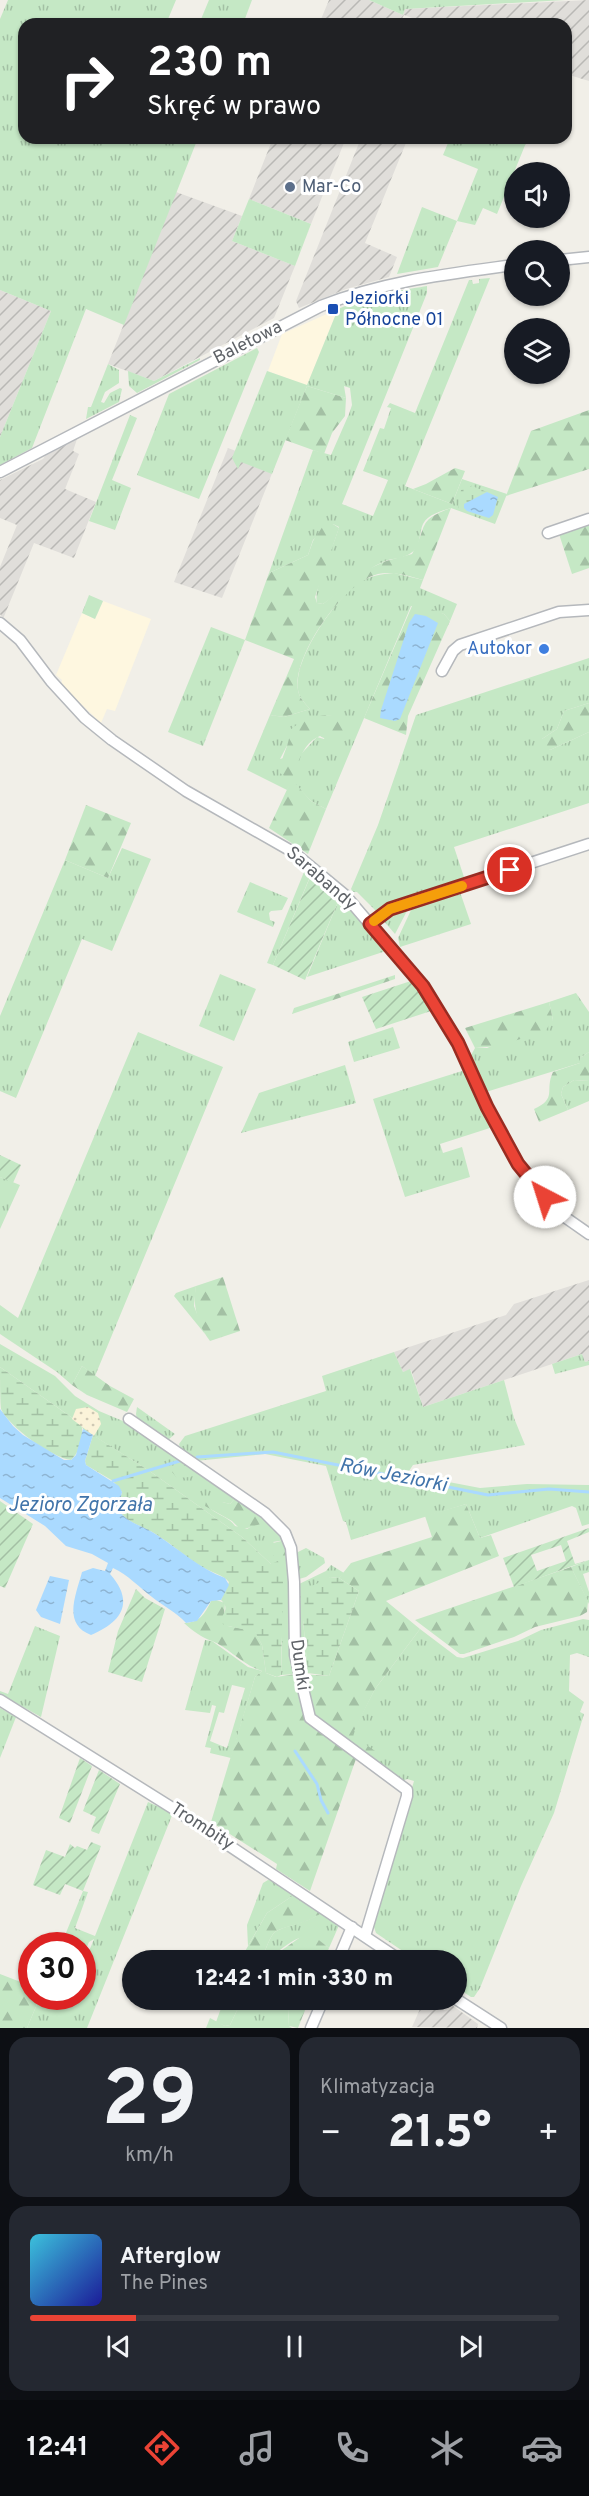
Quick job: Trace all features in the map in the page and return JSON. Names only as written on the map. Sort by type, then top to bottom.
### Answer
[{"type":"street","points":[[570,259],[589,257]]},
{"type":"street","name":"Baletowa","points":[[0,472],[321,306],[362,291],[410,279],[504,266]]},
{"type":"street","points":[[548,533],[589,519]]},
{"type":"street","points":[[442,671],[453,651],[460,645],[559,612],[589,610]]},
{"type":"street","name":"Sarabandy","points":[[0,623],[20,640],[51,681],[92,723],[186,791],[293,852],[345,895],[423,986],[458,1043],[487,1107],[518,1164],[559,1213],[589,1234]]},
{"type":"street","points":[[370,924],[390,909],[589,844]]},
{"type":"street","name":"Dumki","points":[[129,1419],[265,1513],[285,1533],[291,1548],[294,1582],[295,1655],[306,1710],[310,1718],[407,1790],[407,1797],[365,1936]]},
{"type":"street","name":"Trombity","points":[[0,1700],[159,1799],[385,1950]]},
{"type":"street","points":[[342,1950],[352,1927]]},
{"type":"street","points":[[467,2006],[501,2028]]},
{"type":"street","points":[[311,2028],[318,2010]]},
{"type":"shaded area","points":[[329,0],[369,0],[403,15],[405,9],[589,0],[589,81],[572,76],[572,18],[412,18],[404,15],[402,18],[322,18]]},
{"type":"shaded area","points":[[271,144],[344,144],[311,224],[249,199]]},
{"type":"shaded area","points":[[359,144],[406,144],[365,243],[397,257],[389,277],[346,289],[299,308],[296,301]]},
{"type":"shaded area","points":[[176,192],[242,216],[232,241],[295,266],[274,318],[154,381],[108,364]]},
{"type":"shaded area","points":[[0,290],[51,311],[0,437]]},
{"type":"shaded area","points":[[338,309],[307,386],[268,371],[282,334]]},
{"type":"shaded area","points":[[77,439],[73,451],[79,454],[65,489],[96,502],[74,558],[34,543],[3,619],[0,614],[0,567],[17,525],[0,518],[0,480]]},
{"type":"shaded area","points":[[228,448],[275,466],[222,598],[174,582]]},
{"type":"shaded area","points":[[103,601],[151,619],[115,711],[107,709],[101,723],[61,685],[62,680],[56,675],[82,613],[95,619]]},
{"type":"shaded area","points":[[589,1280],[589,1361],[585,1362],[582,1354],[423,1407],[411,1370],[403,1372],[394,1352],[506,1315],[514,1304]]},
{"type":"shaded area","points":[[420,2010],[459,2010],[478,2024],[477,2028],[412,2027]]},
{"type":"green space","points":[[8,0],[176,0],[168,18],[18,18],[18,144],[196,144],[124,325],[86,309],[32,448],[0,465],[0,437],[51,311],[0,290],[0,19]]},
{"type":"green space","points":[[209,0],[252,0],[245,18],[202,18]]},
{"type":"green space","points":[[369,0],[565,0],[405,9],[403,15]]},
{"type":"green space","points":[[448,144],[526,144],[518,162],[504,162],[504,197],[497,214],[483,208],[475,225],[457,221],[478,169],[443,155]]},
{"type":"green space","points":[[249,199],[311,224],[295,266],[232,241]]},
{"type":"green space","points":[[422,207],[457,221],[438,267],[397,274]]},
{"type":"green space","points":[[490,278],[405,486],[452,504],[462,479],[507,494],[495,524],[451,508],[436,513],[423,524],[418,544],[411,553],[376,565],[323,604],[317,603],[318,587],[339,527],[333,524],[313,540],[308,555],[269,573],[313,450],[331,455],[352,405],[350,388],[344,386],[346,398],[307,386],[272,474],[241,462],[238,469],[232,458],[267,371],[307,385],[338,309],[355,302],[361,305],[373,297],[427,286],[427,293],[342,504],[373,516],[388,480],[363,471],[380,428],[384,429],[391,408],[387,407],[390,403],[415,413],[469,280],[472,280],[473,284],[479,283],[479,279]]},
{"type":"green space","points":[[257,348],[259,352],[199,499],[137,475],[169,394]]},
{"type":"green space","points":[[200,358],[137,393],[129,386],[128,371],[154,381]]},
{"type":"green space","points":[[108,364],[119,370],[119,383],[105,392],[101,402],[104,403],[110,393],[120,388],[122,389],[119,402],[86,419],[88,407],[91,407]]},
{"type":"green space","points":[[307,386],[346,398],[345,416],[332,433],[324,454],[285,440]]},
{"type":"green space","points":[[589,410],[589,469],[506,496],[531,431]]},
{"type":"green space","points":[[130,415],[137,418],[112,480],[131,488],[115,530],[89,521]]},
{"type":"green space","points":[[455,468],[465,471],[452,504],[413,489],[426,484]]},
{"type":"green space","points":[[472,486],[487,492],[476,497],[464,508],[467,511],[458,508],[461,490]]},
{"type":"green space","points":[[451,508],[423,580],[384,573],[365,580],[350,591],[323,622],[303,659],[298,676],[298,690],[310,709],[284,717],[270,715],[294,659],[245,640],[269,573],[308,555],[313,541],[323,526],[333,524],[339,528],[315,597],[317,603],[323,604],[364,571],[386,561],[412,554],[427,521]]},
{"type":"green space","points":[[589,525],[589,568],[572,574],[559,534]]},
{"type":"green space","points":[[394,573],[423,580],[420,588],[457,604],[450,621],[444,614],[411,606],[326,809],[311,801],[292,781],[287,790],[247,770],[270,715],[284,717],[310,709],[299,693],[298,677],[308,647],[327,617],[348,591],[358,583],[371,577]],"holes":[[[324,715],[332,716],[324,739],[317,737],[302,753],[280,759],[290,740]]]},
{"type":"green space","points":[[89,595],[103,601],[95,619],[82,613]]},
{"type":"green space","points":[[421,605],[444,614],[450,621],[408,716],[406,735],[364,718],[412,606]]},
{"type":"green space","points":[[211,627],[245,640],[203,746],[168,732]]},
{"type":"green space","points":[[589,658],[589,703],[564,711],[557,729],[542,739],[550,750],[589,732],[589,803],[454,847],[465,880],[384,907],[377,912],[357,892],[353,892],[351,889],[378,825],[416,715]]},
{"type":"green space","points":[[589,703],[589,732],[550,750],[542,745],[542,739],[557,729],[564,711]]},
{"type":"green space","points":[[324,715],[343,716],[354,725],[343,735],[334,739],[320,736],[314,739],[305,749],[296,768],[292,780],[311,801],[326,809],[308,854],[269,828],[291,781],[280,773],[290,730],[303,720]]},
{"type":"green space","points":[[86,805],[131,823],[108,878],[65,860]]},
{"type":"green space","points":[[122,848],[151,859],[112,951],[82,939],[16,1098],[0,1091],[0,1016],[65,860],[108,878]]},
{"type":"green space","points":[[306,867],[312,872],[273,965],[267,963]]},
{"type":"green space","points":[[311,875],[340,897],[305,980],[273,965]]},
{"type":"green space","points":[[250,882],[288,898],[282,910],[269,913],[270,920],[275,922],[273,927],[237,912]]},
{"type":"green space","points":[[460,892],[471,924],[400,947],[398,938],[412,908]]},
{"type":"green space","points":[[340,897],[389,950],[307,977]]},
{"type":"green space","points":[[408,909],[395,934],[382,919]]},
{"type":"green space","points":[[220,974],[256,989],[234,1041],[199,1026]]},
{"type":"green space","points":[[395,975],[395,979],[292,1014],[294,1008]]},
{"type":"green space","points":[[414,980],[434,1010],[376,1029],[362,997]]},
{"type":"green space","points":[[576,993],[589,1012],[589,1052],[580,1058],[580,1063],[486,1092],[470,1057],[475,1048],[487,1048],[553,1020],[549,1002]]},
{"type":"green space","points":[[549,1002],[553,1020],[545,1031],[499,1046],[475,1048],[465,1028]]},
{"type":"green space","points":[[393,1027],[400,1048],[354,1062],[348,1042]]},
{"type":"green space","points":[[138,1032],[223,1067],[95,1376],[82,1366],[72,1385],[57,1372],[0,1334],[0,1305],[18,1318]]},
{"type":"green space","points":[[589,1052],[589,1081],[574,1080],[563,1087],[561,1094],[568,1110],[539,1122],[534,1109],[546,1101],[553,1072],[580,1063],[580,1058]]},
{"type":"green space","points":[[345,1065],[356,1103],[241,1133],[259,1093]]},
{"type":"green space","points":[[462,1071],[493,1127],[440,1144],[443,1153],[462,1147],[470,1177],[405,1197],[373,1099]]},
{"type":"green space","points":[[574,1080],[589,1081],[589,1101],[568,1110],[561,1094],[563,1087]]},
{"type":"green space","points":[[0,1155],[21,1165],[13,1183],[0,1177]]},
{"type":"green space","points":[[0,1177],[20,1185],[0,1229]]},
{"type":"green space","points":[[223,1277],[240,1331],[210,1341],[197,1315],[196,1286]]},
{"type":"green space","points":[[196,1286],[194,1306],[205,1334],[174,1296],[176,1293]]},
{"type":"green space","points":[[0,1344],[55,1376],[75,1396],[99,1411],[130,1424],[237,1496],[230,1504],[222,1502],[211,1509],[235,1526],[247,1529],[266,1518],[285,1540],[273,1542],[289,1555],[296,1674],[281,1675],[282,1643],[271,1564],[242,1537],[151,1472],[83,1429],[81,1424],[0,1367]]},
{"type":"green space","points":[[394,1352],[403,1372],[410,1369],[423,1407],[504,1380],[514,1418],[525,1445],[413,1465],[407,1474],[480,1488],[527,1484],[589,1485],[589,1524],[582,1526],[576,1508],[572,1506],[480,1538],[466,1504],[351,1540],[326,1466],[265,1454],[195,1461],[180,1448],[179,1444],[185,1436],[326,1391],[322,1376]]},
{"type":"green space","points":[[582,1354],[585,1362],[589,1361],[589,1365],[555,1374],[552,1364]]},
{"type":"green space","points":[[82,1366],[110,1386],[134,1399],[127,1412],[87,1395],[72,1385]]},
{"type":"green space","points":[[0,1367],[81,1424],[80,1444],[71,1460],[53,1454],[42,1447],[21,1432],[5,1416],[1,1409]]},
{"type":"green space","points":[[137,1407],[175,1434],[168,1440],[137,1419]]},
{"type":"green space","points":[[93,1435],[151,1472],[242,1537],[271,1564],[278,1561],[283,1580],[281,1675],[277,1677],[266,1673],[262,1645],[255,1632],[224,1625],[221,1622],[225,1606],[221,1600],[229,1582],[131,1521],[118,1509],[122,1492],[113,1481],[86,1465],[85,1461]]},
{"type":"green space","points":[[190,1462],[204,1472],[190,1477],[177,1478],[168,1467]]},
{"type":"green space","points":[[237,1496],[266,1518],[264,1523],[241,1530],[232,1521],[205,1506],[207,1498],[230,1504]]},
{"type":"green space","points":[[0,1501],[33,1524],[5,1588],[0,1586]]},
{"type":"green space","points":[[466,1504],[480,1538],[491,1535],[499,1556],[386,1601],[420,1629],[375,1689],[352,1735],[378,1753],[375,1761],[312,1714],[301,1674],[329,1676],[359,1591],[339,1578],[351,1563],[432,1537],[425,1516]]},
{"type":"green space","points":[[589,1528],[589,1532],[567,1541],[575,1564],[589,1560],[514,1587],[503,1558]],"holes":[[[561,1545],[566,1561],[537,1571],[531,1555]]]},
{"type":"green space","points":[[285,1540],[289,1555],[278,1561],[269,1550],[269,1544]]},
{"type":"green space","points":[[306,1548],[324,1558],[325,1563],[306,1577],[299,1579],[296,1553]]},
{"type":"green space","points":[[589,1560],[589,1572],[583,1574],[589,1592],[589,1604],[571,1567]]},
{"type":"green space","points":[[331,1565],[344,1573],[339,1578],[330,1577],[303,1620],[308,1673],[301,1673],[297,1585],[326,1571]]},
{"type":"green space","points":[[571,1567],[588,1601],[587,1612],[580,1616],[535,1627],[514,1637],[464,1654],[460,1654],[415,1620]]},
{"type":"green space","points":[[330,1577],[339,1578],[359,1591],[329,1676],[308,1673],[303,1620],[306,1589]]},
{"type":"green space","points":[[136,1589],[145,1598],[165,1609],[142,1682],[108,1672],[118,1631]]},
{"type":"green space","points":[[211,1601],[225,1603],[224,1616],[228,1626],[255,1631],[262,1645],[266,1673],[276,1677],[296,1674],[302,1709],[307,1720],[357,1756],[310,1891],[276,1869],[277,1864],[211,1822],[255,1677],[262,1671],[201,1636],[184,1623],[198,1619],[204,1614]]},
{"type":"green space","points":[[583,1619],[589,1620],[589,1657],[577,1653],[570,1655],[569,1691],[584,1702],[580,1712],[584,1714],[554,1813],[521,1886],[480,1988],[474,1997],[471,1997],[467,1994],[467,1950],[401,1950],[376,1933],[372,1921],[414,1781],[407,1779],[403,1781],[375,1761],[351,1735],[375,1689],[420,1629],[457,1657],[463,1658],[518,1641],[541,1630]]},
{"type":"green space","points":[[35,1626],[60,1636],[41,1717],[0,1694],[0,1691],[8,1694]]},
{"type":"green space","points":[[205,1640],[212,1641],[248,1667],[262,1671],[255,1677],[231,1758],[210,1753],[211,1748],[205,1747],[216,1706],[212,1705],[210,1713],[185,1710]],"holes":[[[232,1685],[245,1688],[227,1748],[210,1741],[219,1712],[224,1713]]]},
{"type":"green space","points":[[0,1708],[16,1717],[0,1758]]},
{"type":"green space","points":[[80,1758],[92,1766],[70,1823],[59,1818]]},
{"type":"green space","points":[[99,1770],[120,1784],[99,1834],[91,1831],[96,1817],[83,1811]]},
{"type":"green space","points":[[148,1802],[173,1813],[96,2006],[96,1933]]},
{"type":"green space","points":[[91,1842],[101,1846],[83,1891],[65,1884],[60,1895],[33,1885],[46,1850],[65,1857],[70,1844],[75,1848],[77,1846],[87,1850]]},
{"type":"green space","points":[[268,1880],[274,1881],[294,1895],[267,1913],[248,1946],[247,1925],[263,1883]]},
{"type":"green space","points":[[83,1891],[88,1892],[75,1928],[85,1932],[66,1932]]},
{"type":"green space","points":[[294,1895],[321,1913],[276,1931],[265,1950],[246,1950],[267,1913]]},
{"type":"green space","points":[[321,1913],[340,1923],[329,1948],[307,1937],[295,1940],[280,1950],[265,1950],[276,1931]]},
{"type":"green space","points":[[302,1936],[315,1937],[329,1948],[328,1950],[282,1950]]},
{"type":"green space","points":[[0,1974],[18,1981],[18,2010],[35,2010],[27,2028],[0,2028]]},
{"type":"green space","points":[[35,2010],[94,2010],[87,2028],[27,2028]]},
{"type":"green space","points":[[220,2010],[237,2010],[230,2025],[225,2026],[216,2022]]},
{"type":"green space","points":[[237,2010],[288,2010],[289,2026],[292,2028],[206,2028],[210,2018],[225,2026],[230,2025]]},
{"type":"green space","points":[[288,2010],[305,2010],[298,2028],[289,2026]]},
{"type":"sand","points":[[88,1407],[98,1413],[101,1424],[94,1436],[72,1419],[76,1409]]},
{"type":"water","points":[[487,492],[498,497],[493,515],[489,518],[464,508],[464,504]]},
{"type":"water","points":[[415,614],[426,616],[438,623],[400,719],[395,721],[380,718],[409,623]]},
{"type":"water","name":"Jezioro Zgorzała","points":[[0,1409],[23,1435],[64,1460],[71,1460],[76,1455],[83,1429],[93,1435],[85,1461],[86,1465],[119,1486],[122,1492],[118,1509],[131,1521],[157,1535],[198,1564],[225,1578],[229,1585],[221,1600],[211,1601],[197,1621],[186,1623],[113,1568],[110,1574],[122,1594],[121,1610],[111,1624],[102,1630],[91,1635],[82,1630],[77,1624],[73,1608],[82,1572],[93,1568],[105,1571],[108,1563],[92,1554],[66,1546],[45,1526],[0,1498]]},
{"type":"water","points":[[50,1576],[69,1580],[60,1624],[41,1617],[36,1610]]},
{"type":"waterway","name":"Rów Jeziorki","points":[[197,1457],[273,1452],[488,1495],[549,1489],[589,1492]]},
{"type":"waterway","name":"Rów Jeziorki","points":[[113,1481],[183,1460]]},
{"type":"waterway","points":[[295,1751],[317,1784],[321,1800],[328,1813]]},
{"type":"slow traffic","points":[[374,921],[390,909],[462,886]]},
{"type":"place","name":"Mar-Co","points":[[290,187]]},
{"type":"place","name":"Jeziorki Północne 01","points":[[333,309]]},
{"type":"place","name":"Autokor","points":[[544,649]]},
{"type":"route","points":[[510,870],[390,909],[370,924],[423,986],[458,1043],[487,1107],[518,1164],[545,1197]]}]
